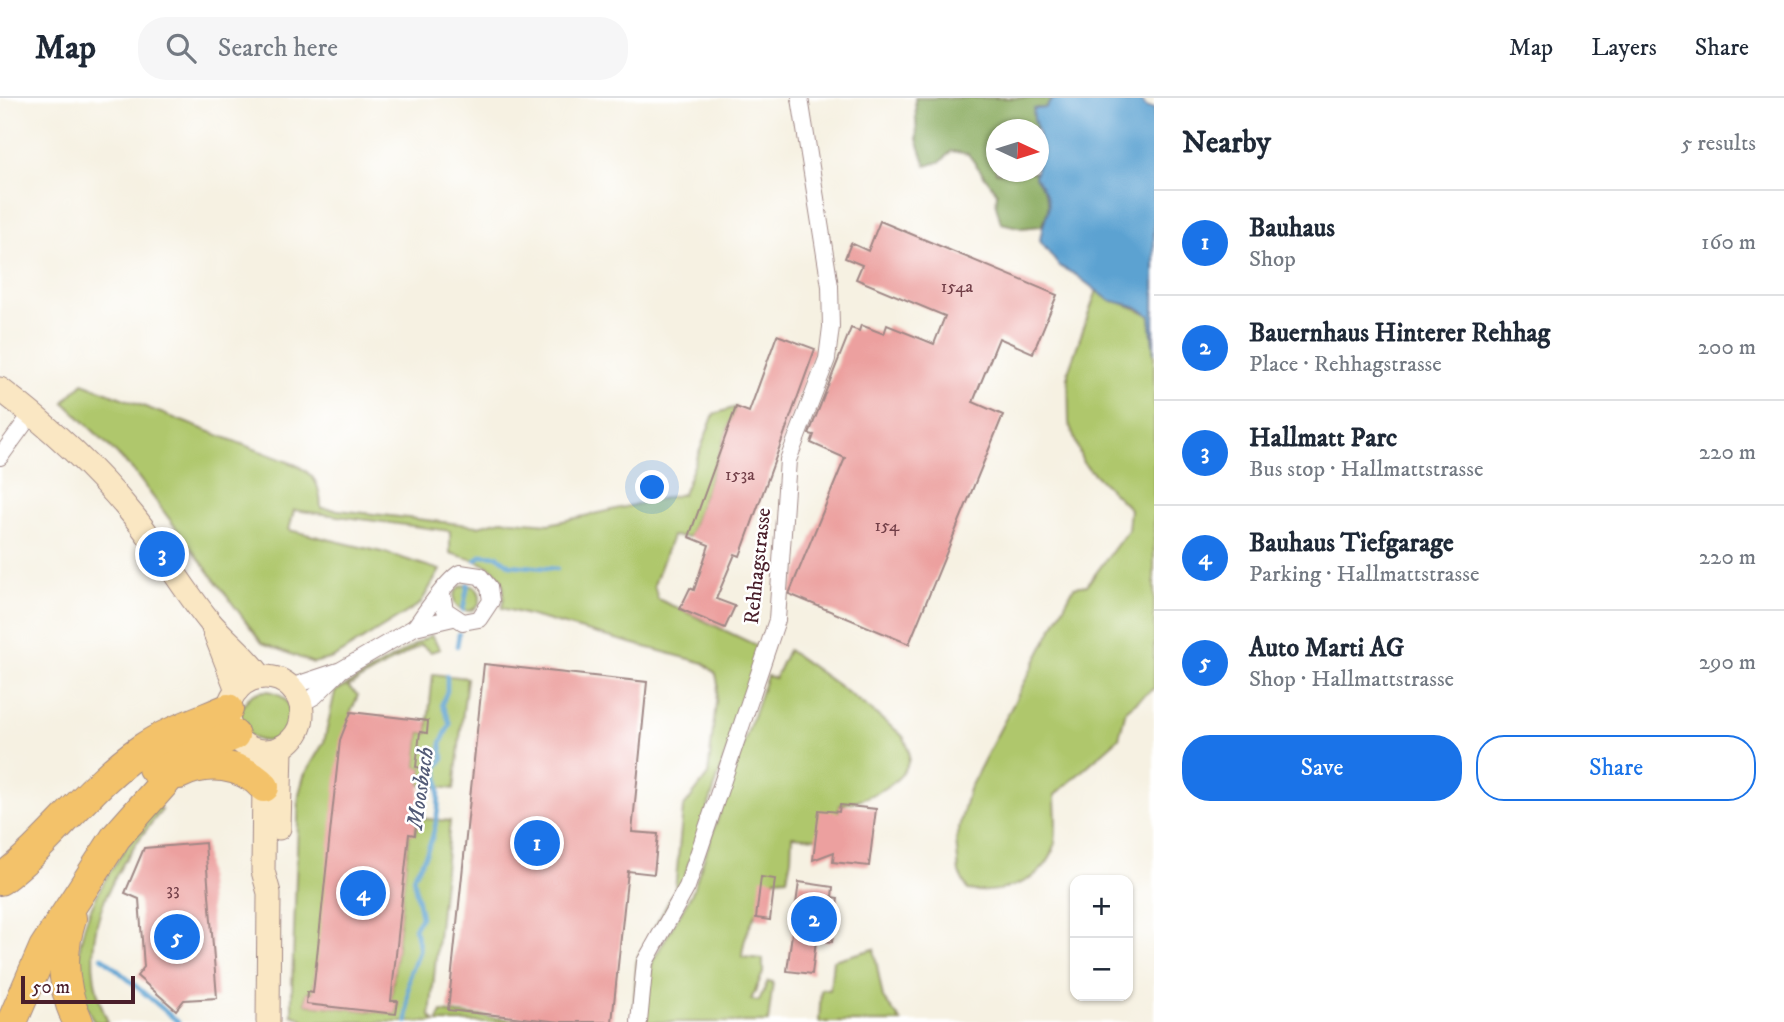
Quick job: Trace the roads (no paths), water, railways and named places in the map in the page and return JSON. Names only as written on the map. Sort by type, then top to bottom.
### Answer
[{"type":"highway","points":[[0,880],[31,854],[121,765],[156,740],[233,711]]},
{"type":"highway","points":[[8,1013],[44,948],[124,826],[233,711]]},
{"type":"highway","points":[[8,1013],[51,905],[86,847],[121,802],[190,727]]},
{"type":"highway","points":[[169,779],[186,771],[211,765],[247,774],[264,787]]},
{"type":"highway","points":[[78,1022],[66,989],[63,959],[70,922],[88,879]]},
{"type":"main road","points":[[0,389],[32,413],[96,472],[137,520],[210,622],[250,660],[261,677],[277,679],[295,696],[299,729],[269,750],[247,747],[233,711],[210,622]]},
{"type":"main road","points":[[233,711],[261,677]]},
{"type":"main road","points":[[268,1022],[269,893],[263,871],[264,787],[269,750]]},
{"type":"main road","points":[[269,750],[278,862],[269,893]]},
{"type":"street","name":"Rehhagstrasse","points":[[639,1022],[646,962],[687,887],[776,620],[789,460],[827,359],[831,327],[830,286],[800,98]]},
{"type":"street","points":[[0,457],[32,413]]},
{"type":"street","points":[[295,696],[316,695],[341,670],[415,627],[453,618],[469,622],[485,614],[491,601],[489,587],[474,573],[460,573],[449,579],[442,594],[415,627]]},
{"type":"street","points":[[442,594],[443,605],[453,618]]},
{"type":"water","points":[[1054,98],[1121,98],[1126,102],[1140,98],[1147,108],[1154,108],[1154,354],[1150,316],[1137,307],[1109,300],[1076,275],[1059,266],[1040,241],[1049,203],[1039,182],[1049,182],[1049,119],[1034,119],[1033,113],[1034,109],[1045,108]]},
{"type":"waterway","name":"Moosbach","points":[[476,560],[482,555],[498,556],[510,565],[557,569]]},
{"type":"waterway","name":"Moosbach","points":[[463,610],[468,584]]},
{"type":"waterway","name":"Moosbach","points":[[457,646],[459,634]]},
{"type":"waterway","name":"Moosbach","points":[[407,1022],[410,975],[419,950],[414,928],[421,917],[413,877],[427,852],[436,825],[439,796],[437,767],[443,759],[441,743],[450,724],[442,704],[447,691],[447,676]]},
{"type":"waterway","points":[[102,957],[178,1022]]},
{"type":"place","name":"Hallmatt Parc","points":[[162,554]]},
{"type":"place","name":"Bauhaus","points":[[537,843]]},
{"type":"place","name":"Bauhaus Tiefgarage","points":[[363,893]]},
{"type":"place","name":"Bauernhaus Hinterer Rehhag","points":[[814,919]]},
{"type":"place","name":"Auto Marti AG","points":[[177,937]]}]
